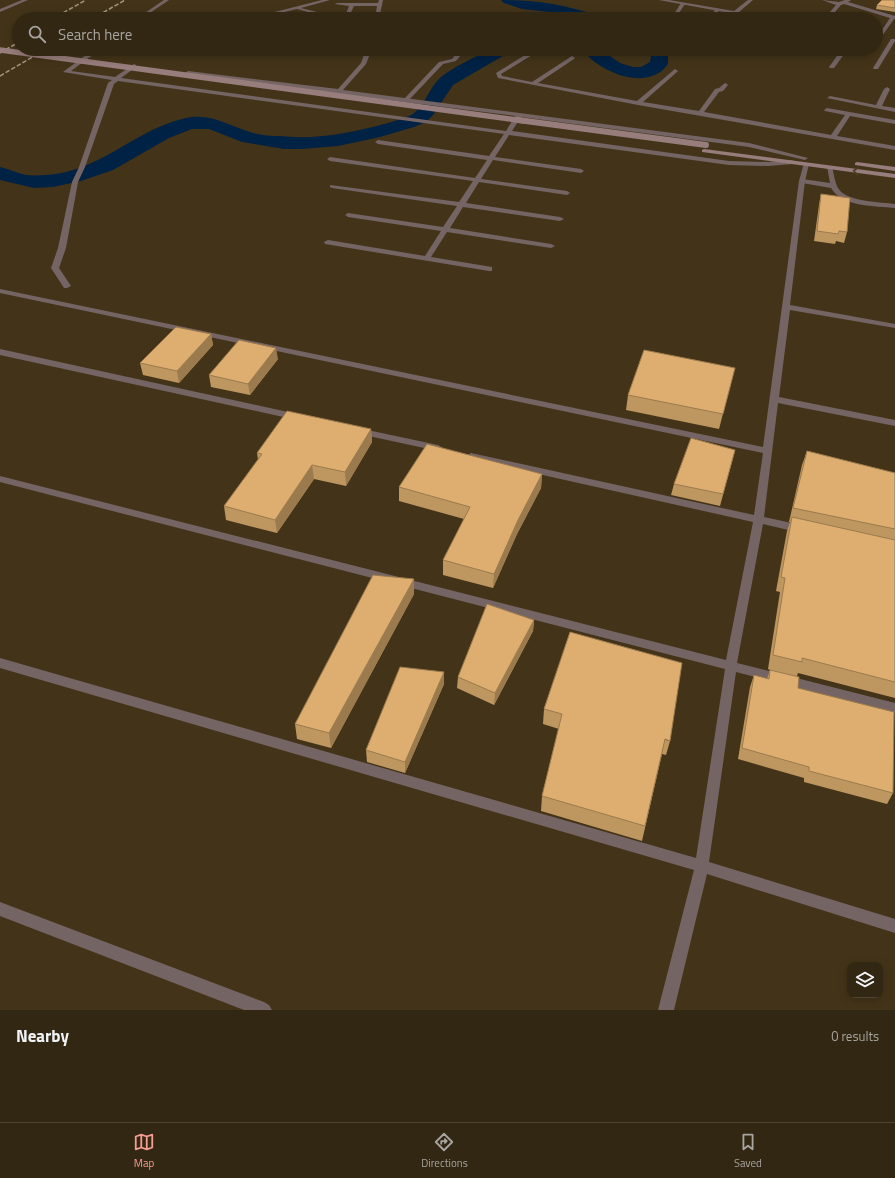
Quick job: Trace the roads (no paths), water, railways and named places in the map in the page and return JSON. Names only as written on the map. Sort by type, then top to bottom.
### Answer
[{"type":"main road","points":[[0,50],[12,52]]},
{"type":"main road","points":[[0,54],[12,56]]},
{"type":"main road","points":[[15,56],[806,161],[895,168]]},
{"type":"main road","points":[[43,56],[705,148],[792,162],[806,161],[829,167],[895,176]]},
{"type":"street","points":[[0,12],[26,0]]},
{"type":"street","points":[[149,12],[167,0]]},
{"type":"street","points":[[298,0],[305,6]]},
{"type":"street","points":[[279,12],[328,0]]},
{"type":"street","points":[[661,0],[729,12]]},
{"type":"street","points":[[736,12],[751,0]]},
{"type":"street","points":[[824,0],[873,12]]},
{"type":"street","points":[[833,12],[841,3],[850,0]]},
{"type":"street","points":[[337,4],[381,2],[379,12]]},
{"type":"street","points":[[349,12],[352,4]]},
{"type":"street","points":[[678,12],[683,4]]},
{"type":"street","points":[[295,8],[313,12]]},
{"type":"street","points":[[883,15],[894,18],[883,30]]},
{"type":"street","points":[[876,68],[894,40],[883,38]]},
{"type":"street","points":[[90,56],[66,72],[729,163],[768,164],[792,162]]},
{"type":"street","points":[[339,91],[364,63],[366,56]]},
{"type":"street","points":[[408,100],[441,63],[454,60],[457,56]]},
{"type":"street","points":[[528,56],[498,74],[500,77],[895,148]]},
{"type":"street","points":[[832,67],[840,56]]},
{"type":"street","points":[[533,84],[572,58]]},
{"type":"street","points":[[83,60],[339,91],[749,144],[806,161],[802,182],[759,519],[731,665],[702,866],[666,1010]]},
{"type":"street","points":[[67,286],[55,268],[62,248],[75,182],[82,167],[111,83],[134,66]]},
{"type":"street","points":[[638,103],[675,72]]},
{"type":"street","points":[[700,114],[717,90],[721,90],[725,85]]},
{"type":"street","points":[[878,106],[886,89]]},
{"type":"street","points":[[830,98],[895,110]]},
{"type":"street","points":[[827,110],[895,122]]},
{"type":"street","points":[[833,137],[848,114]]},
{"type":"street","points":[[427,258],[519,115]]},
{"type":"street","points":[[378,142],[580,171]]},
{"type":"street","points":[[330,159],[568,193]]},
{"type":"street","points":[[829,167],[834,186],[840,194],[852,199],[895,206]]},
{"type":"street","points":[[802,182],[834,186]]},
{"type":"street","points":[[332,186],[560,219]]},
{"type":"street","points":[[348,215],[551,246]]},
{"type":"street","points":[[328,242],[489,269]]},
{"type":"street","points":[[0,291],[768,451]]},
{"type":"street","points":[[786,307],[895,326]]},
{"type":"street","points":[[0,352],[310,420]]},
{"type":"street","points":[[774,399],[895,423]]},
{"type":"street","points":[[349,429],[449,451]]},
{"type":"street","points":[[465,454],[812,531]]},
{"type":"street","points":[[0,479],[895,708]]},
{"type":"street","points":[[0,662],[702,866],[895,926]]},
{"type":"street","points":[[0,909],[264,1010]]},
{"type":"waterway","points":[[509,0],[522,4],[560,9],[570,12]]},
{"type":"waterway","points":[[0,173],[34,182],[53,181],[74,177],[106,165],[168,131],[186,124],[201,122],[216,125],[241,136],[284,143],[338,140],[373,133],[420,118],[430,107],[440,89],[447,81],[490,56]]},
{"type":"waterway","points":[[598,56],[614,66],[633,73],[642,73],[651,70],[659,64],[660,56]]},
{"type":"railway","points":[[65,12],[86,0]]},
{"type":"railway","points":[[104,12],[125,0]]},
{"type":"railway","points":[[0,53],[12,46]]},
{"type":"railway","points":[[0,76],[34,56]]}]
